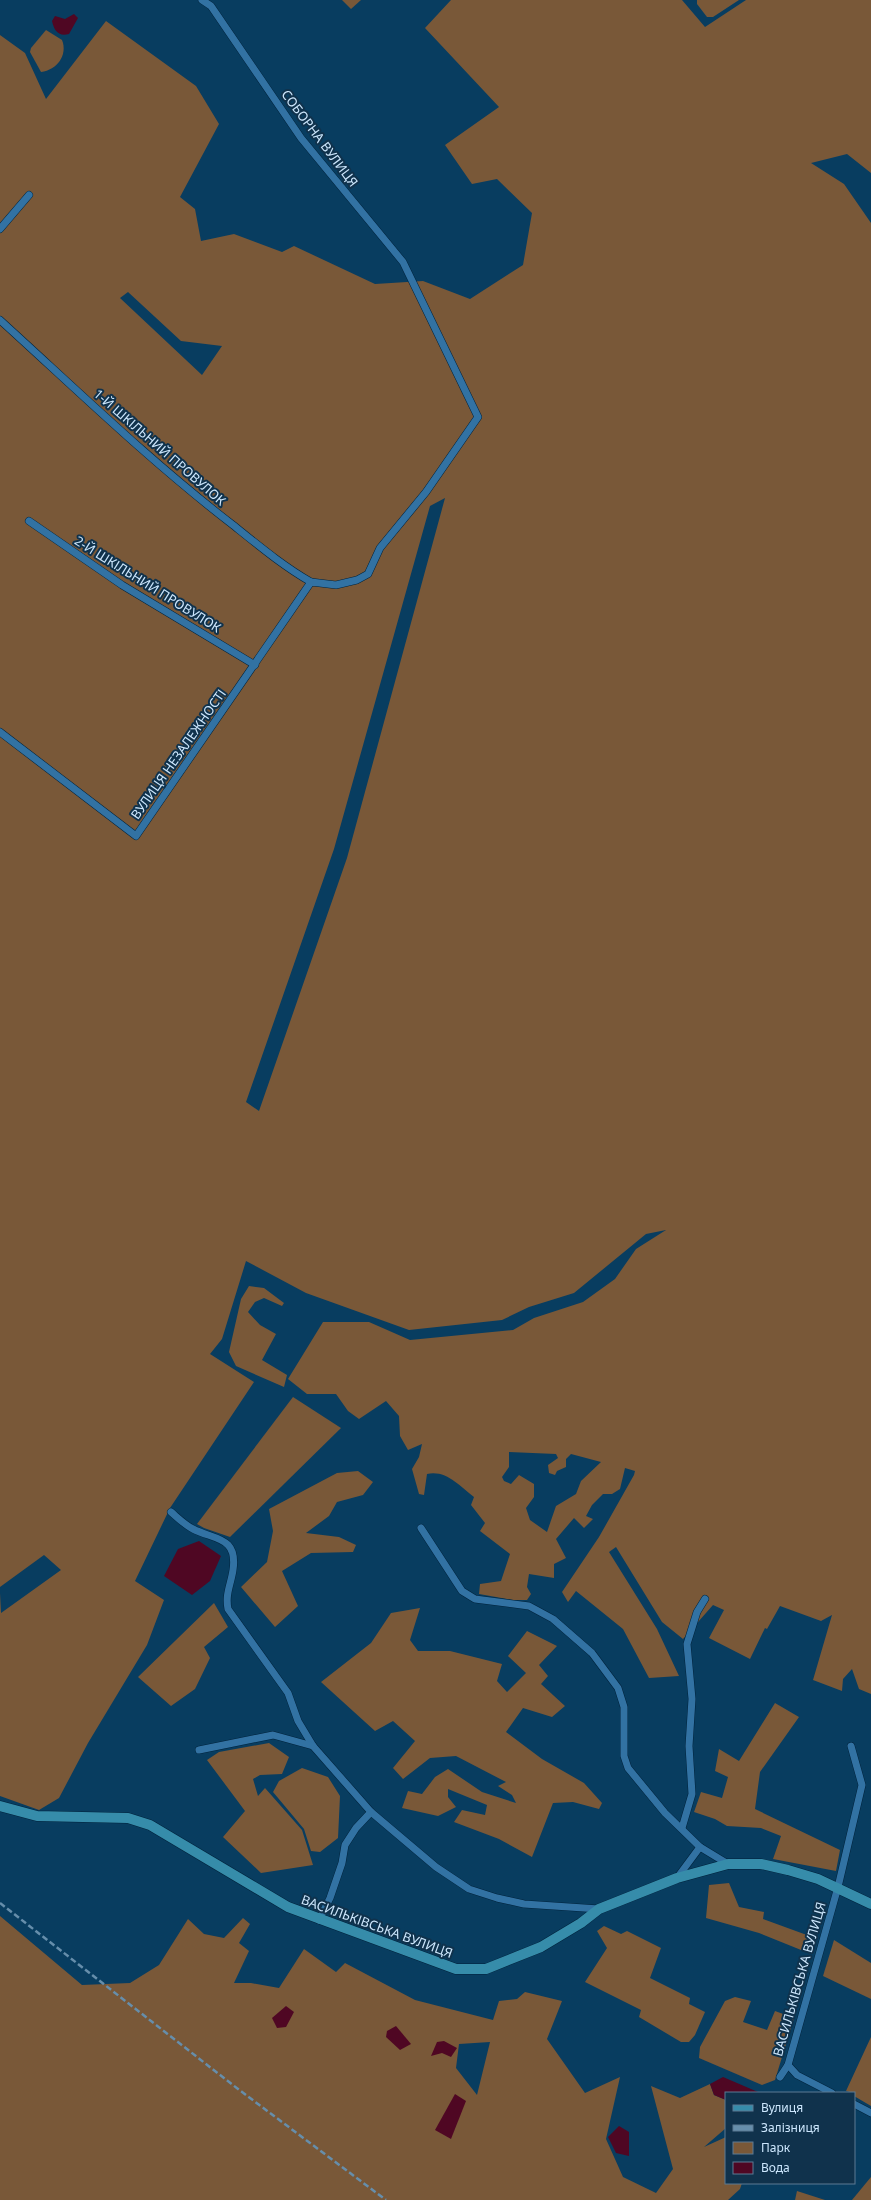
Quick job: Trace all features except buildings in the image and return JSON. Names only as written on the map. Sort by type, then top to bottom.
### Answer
[{"type":"street","name":"СОБОРНА ВУЛИЦЯ","points":[[202,0],[211,6],[301,138],[403,262],[478,417],[426,492],[380,548],[368,574],[358,580],[336,585],[311,582]]},
{"type":"street","points":[[0,230],[30,195]]},
{"type":"street","name":"1-Й ШКІЛЬНИЙ ПРОВУЛОК","points":[[0,320],[115,426],[207,505],[291,570],[311,582]]},
{"type":"street","name":"2-Й ШКІЛЬНИЙ ПРОВУЛОК","points":[[29,521],[122,584],[255,665]]},
{"type":"street","points":[[255,665],[311,582]]},
{"type":"street","name":"ВУЛИЦЯ НЕЗАЛЕЖНОСТІ","points":[[0,732],[136,836],[255,665]]},
{"type":"street","points":[[171,1512],[194,1529],[222,1538],[232,1550],[233,1569],[226,1601],[228,1609],[288,1694],[298,1721],[314,1746],[372,1812],[436,1867],[470,1889],[524,1904],[599,1909]]},
{"type":"street","points":[[422,1528],[462,1591],[475,1599],[529,1606],[553,1619],[592,1654],[618,1688],[624,1707],[624,1756],[628,1768],[665,1813],[700,1847],[728,1864]]},
{"type":"street","points":[[682,1828],[692,1794],[689,1746],[692,1699],[688,1644],[697,1612],[705,1599]]},
{"type":"street","points":[[199,1750],[273,1735],[314,1746]]},
{"type":"street","name":"ВАСИЛЬКІВСЬКА ВУЛИЦЯ","points":[[780,2077],[788,2065],[838,1887],[862,1785],[851,1746]]},
{"type":"street","name":"ВАСИЛЬКІВСЬКА ВУЛИЦЯ","points":[[0,1806],[37,1816],[128,1818],[150,1825],[288,1907],[319,1920],[456,1969],[486,1969],[541,1947],[581,1923],[599,1909],[677,1878],[728,1864],[761,1864],[788,1870],[838,1887],[871,1904]]},
{"type":"street","points":[[319,1920],[330,1898],[342,1863],[345,1845],[356,1828],[372,1812]]},
{"type":"street","points":[[677,1878],[700,1847]]},
{"type":"street","points":[[788,2065],[797,2075],[830,2092]]},
{"type":"street","points":[[855,2105],[871,2113]]},
{"type":"green space","points":[[342,0],[361,0],[351,9]]},
{"type":"green space","points":[[451,0],[682,0],[705,27],[746,0],[871,0],[871,173],[847,154],[811,163],[844,184],[871,223],[871,1694],[859,1689],[852,1669],[843,1679],[842,1691],[813,1680],[832,1615],[821,1621],[780,1606],[767,1629],[765,1628],[750,1659],[709,1638],[724,1610],[713,1605],[683,1639],[662,1622],[616,1547],[609,1552],[657,1629],[679,1676],[649,1678],[623,1629],[576,1591],[568,1602],[562,1592],[599,1537],[634,1475],[635,1471],[625,1468],[620,1489],[612,1494],[603,1494],[592,1505],[586,1516],[593,1519],[584,1528],[574,1518],[556,1539],[566,1558],[554,1564],[554,1578],[529,1574],[527,1587],[531,1594],[527,1600],[513,1600],[479,1594],[480,1584],[501,1581],[510,1554],[480,1531],[485,1523],[471,1505],[474,1497],[447,1477],[434,1473],[427,1474],[424,1495],[419,1494],[412,1469],[419,1457],[422,1444],[408,1450],[400,1436],[399,1416],[386,1401],[359,1419],[348,1411],[336,1394],[307,1394],[288,1379],[323,1322],[369,1322],[410,1340],[513,1330],[534,1318],[583,1302],[615,1279],[636,1249],[666,1230],[646,1234],[574,1293],[529,1307],[502,1320],[409,1330],[306,1293],[246,1261],[222,1339],[210,1354],[254,1382],[170,1508],[135,1581],[164,1600],[147,1645],[88,1743],[59,1798],[39,1810],[0,1796],[0,1593],[1,1613],[61,1570],[44,1555],[0,1587],[0,35],[25,53],[46,99],[106,21],[196,86],[219,124],[180,197],[195,209],[201,241],[234,234],[282,252],[294,246],[375,284],[423,281],[470,299],[523,265],[532,213],[497,179],[472,184],[445,145],[499,107],[425,28]],"holes":[[[128,292],[181,341],[222,346],[202,375],[120,298]],[[445,498],[347,858],[259,1111],[246,1102],[334,849],[430,506]],[[509,1452],[556,1454],[558,1458],[548,1465],[549,1473],[555,1475],[557,1471],[566,1467],[566,1459],[571,1454],[601,1462],[581,1481],[576,1494],[556,1506],[547,1532],[530,1520],[526,1508],[534,1497],[534,1484],[519,1475],[511,1484],[504,1481],[502,1477],[509,1467]]]},
{"type":"green space","points":[[697,0],[739,0],[713,17],[707,17],[697,4]]},
{"type":"green space","points":[[46,30],[62,40],[64,51],[60,61],[56,65],[47,71],[41,72],[30,52],[31,48]]},
{"type":"green space","points":[[249,1286],[264,1288],[284,1303],[282,1306],[264,1298],[255,1302],[248,1312],[260,1325],[276,1334],[262,1360],[287,1375],[284,1387],[236,1366],[229,1352],[241,1299]]},
{"type":"green space","points":[[293,1397],[341,1428],[230,1537],[197,1524]]},
{"type":"green space","points":[[358,1471],[373,1482],[363,1495],[337,1502],[329,1516],[306,1533],[339,1537],[356,1545],[353,1552],[311,1553],[282,1571],[298,1606],[275,1627],[241,1587],[267,1562],[273,1531],[269,1509],[337,1473]]},
{"type":"green space","points":[[214,1603],[228,1627],[204,1647],[210,1658],[195,1689],[171,1706],[138,1677]]},
{"type":"green space","points":[[420,1608],[410,1640],[418,1651],[450,1651],[502,1664],[497,1681],[507,1692],[526,1673],[508,1656],[527,1631],[557,1646],[539,1665],[548,1676],[541,1684],[565,1706],[552,1717],[523,1708],[506,1732],[542,1759],[584,1783],[602,1803],[599,1809],[573,1802],[553,1803],[532,1857],[499,1839],[454,1822],[462,1810],[485,1815],[487,1805],[448,1789],[448,1797],[456,1807],[438,1816],[402,1808],[408,1791],[422,1794],[435,1777],[448,1769],[482,1792],[516,1803],[512,1795],[498,1786],[506,1782],[456,1756],[430,1758],[403,1779],[393,1768],[415,1741],[393,1721],[375,1731],[321,1682],[371,1643],[391,1613]]},
{"type":"green space","points":[[775,1703],[799,1717],[760,1772],[755,1809],[840,1850],[836,1871],[773,1859],[781,1836],[761,1828],[727,1826],[715,1819],[694,1812],[701,1792],[722,1798],[728,1777],[715,1771],[719,1749],[739,1761]]},
{"type":"green space","points":[[269,1743],[289,1757],[282,1774],[260,1775],[253,1779],[258,1796],[265,1788],[302,1830],[313,1865],[261,1873],[223,1837],[245,1811],[207,1760],[219,1752]]},
{"type":"green space","points":[[302,1768],[328,1777],[340,1796],[338,1838],[320,1852],[311,1851],[304,1829],[273,1792],[279,1781]]},
{"type":"green space","points":[[729,1883],[739,1907],[764,1912],[763,1919],[815,1938],[811,1954],[759,1933],[706,1918],[709,1885]]},
{"type":"green space","points":[[0,1916],[82,1985],[130,1983],[159,1965],[188,1919],[204,1934],[224,1938],[243,1918],[250,1924],[239,1943],[249,1951],[234,1983],[251,1983],[279,1988],[304,1949],[336,1972],[345,1963],[415,2000],[493,2020],[499,2001],[517,1999],[525,1992],[562,2001],[547,2039],[585,2093],[620,2077],[606,2139],[623,2177],[656,2193],[673,2169],[651,2086],[680,2098],[710,2084],[714,2095],[725,2100],[725,2129],[704,2147],[725,2137],[725,2184],[742,2184],[740,2189],[728,2200],[0,2200]],"holes":[[[490,2042],[477,2095],[456,2068],[459,2044]]]},
{"type":"green space","points":[[604,1926],[621,1934],[627,1931],[661,1948],[650,1978],[690,1998],[689,2004],[705,2012],[695,2035],[689,2042],[681,2042],[639,2017],[641,2010],[585,1982],[607,1948],[597,1931]]},
{"type":"green space","points":[[834,1940],[871,1963],[871,1999],[823,1976]]},
{"type":"green space","points":[[735,1997],[751,2001],[743,2022],[767,2030],[775,2011],[794,2018],[775,2080],[762,2085],[699,2058],[700,2047],[725,2001]]},
{"type":"green space","points":[[871,2037],[871,2106],[855,2097],[855,2092],[846,2091]]},
{"type":"green space","points":[[871,2177],[871,2200],[852,2200]]},
{"type":"green space","points":[[797,2191],[825,2200],[795,2200]]},
{"type":"water","points":[[74,14],[78,18],[69,34],[59,34],[52,21],[55,16],[65,19]]},
{"type":"water","points":[[199,1541],[221,1556],[210,1581],[192,1595],[164,1576],[178,1549]]},
{"type":"water","points":[[286,2006],[294,2012],[286,2027],[277,2028],[272,2018]]},
{"type":"water","points":[[396,2026],[411,2044],[400,2050],[386,2037],[387,2031]]},
{"type":"water","points":[[444,2041],[457,2048],[451,2057],[442,2053],[431,2056],[437,2042]]},
{"type":"water","points":[[723,2077],[758,2092],[725,2092],[725,2100],[714,2095],[710,2084]]},
{"type":"water","points":[[455,2094],[466,2101],[451,2139],[435,2130]]},
{"type":"water","points":[[619,2126],[629,2132],[629,2156],[616,2153],[608,2137]]},
{"type":"railway","points":[[0,1903],[238,2089],[386,2200]]}]
